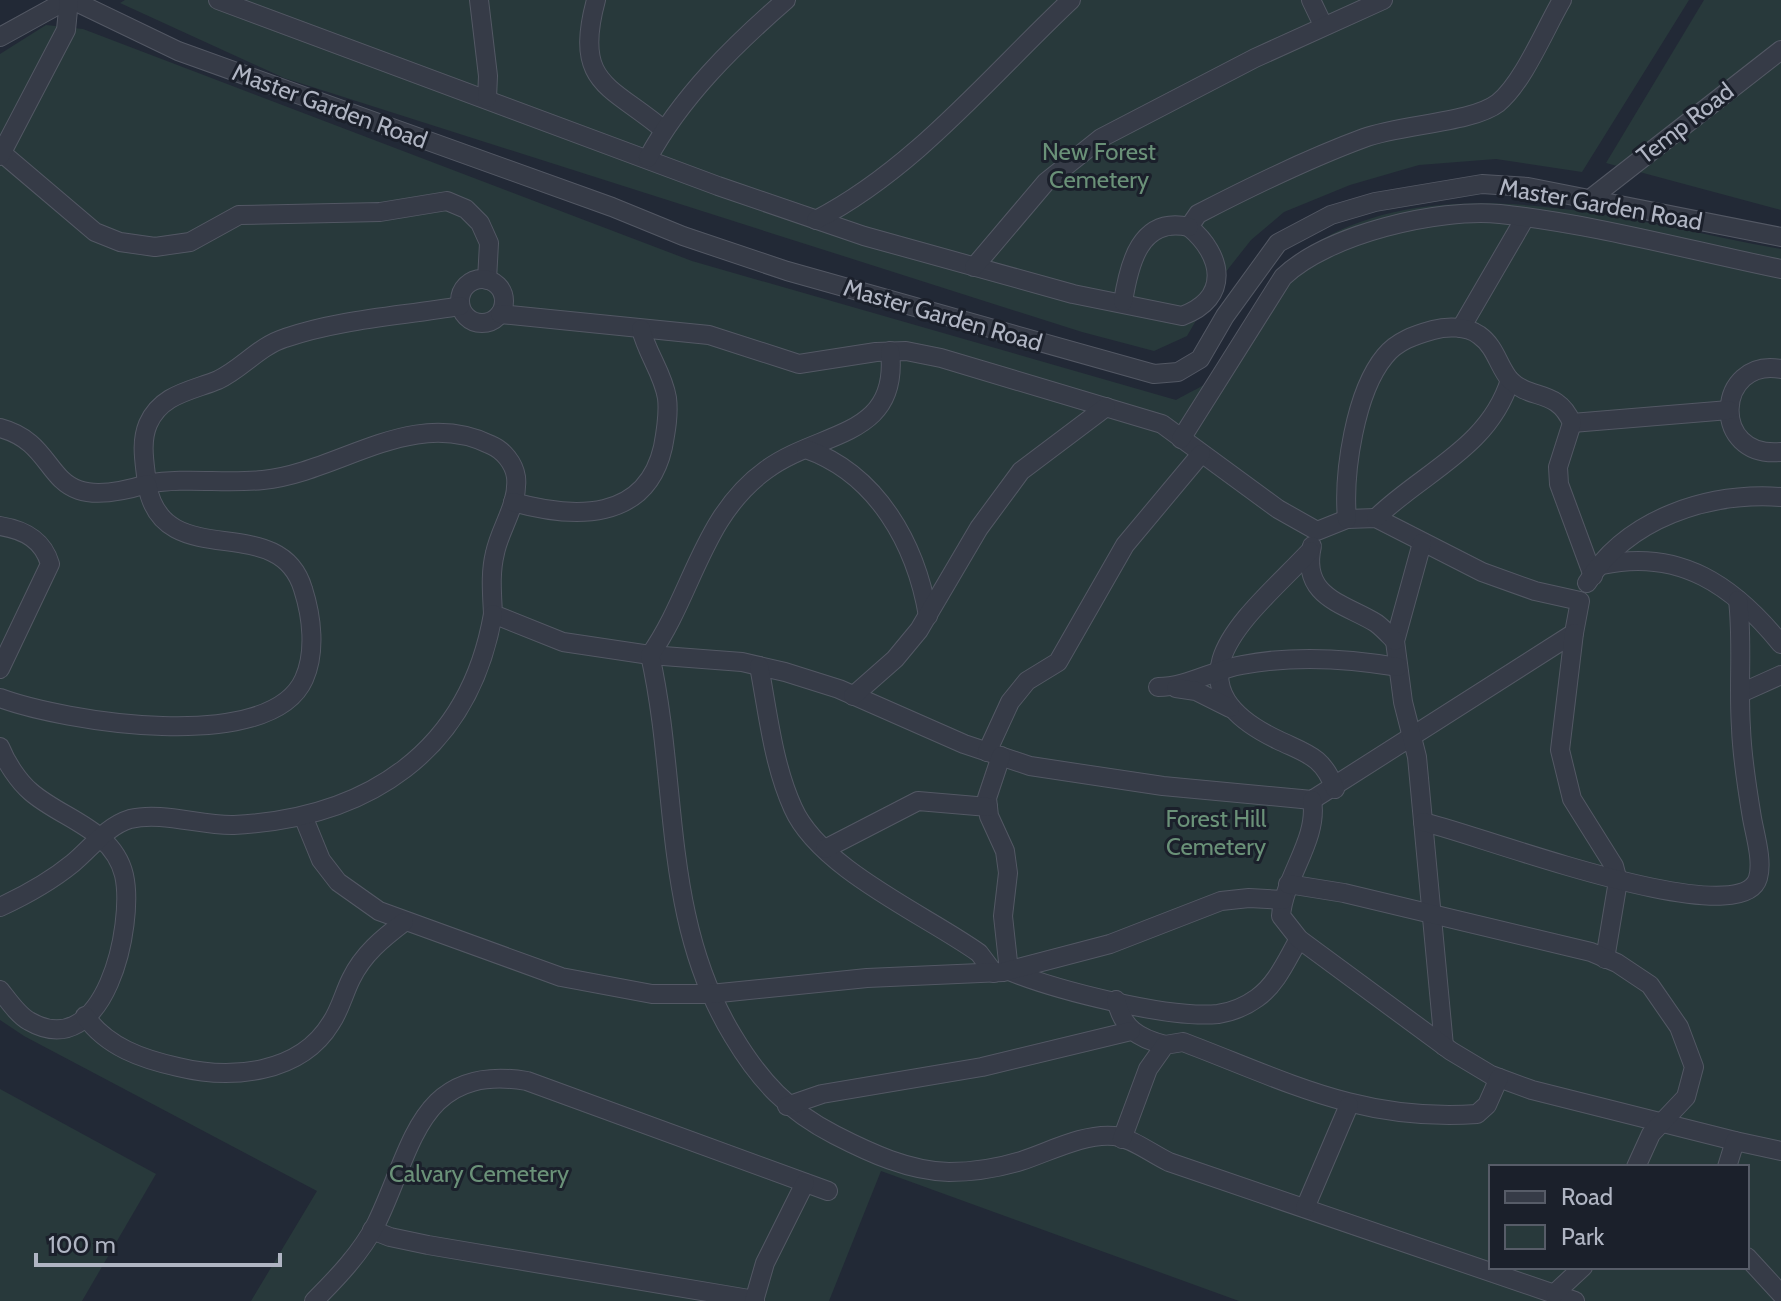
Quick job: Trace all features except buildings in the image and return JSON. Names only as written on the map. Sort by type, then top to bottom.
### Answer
[{"type":"street","points":[[0,37],[69,0]]},
{"type":"street","points":[[69,0],[66,30],[1,154],[95,232],[120,242],[155,247],[190,242],[239,215],[380,212],[447,201],[466,209],[480,223],[489,243],[487,280]]},
{"type":"street","name":"Master Garden Road","points":[[69,0],[178,51],[683,236],[787,271],[1154,374],[1178,372],[1200,359],[1264,258],[1291,234],[1331,215],[1440,188],[1482,184],[1528,187],[1781,237]]},
{"type":"street","points":[[218,0],[816,220],[1073,294],[1182,316],[1205,301],[1215,286],[1218,267],[1213,251],[1189,227],[1163,226],[1137,247],[1123,302]]},
{"type":"street","points":[[479,0],[488,76],[487,98]]},
{"type":"street","points":[[596,0],[589,42],[592,63],[601,84],[664,130]]},
{"type":"street","points":[[648,158],[664,130],[730,53],[786,0]]},
{"type":"street","points":[[816,220],[840,208],[934,132],[1071,0]]},
{"type":"street","points":[[1311,0],[1323,25]]},
{"type":"street","points":[[974,267],[1046,182],[1101,138],[1323,25],[1383,0]]},
{"type":"street","points":[[1189,227],[1198,214],[1233,196],[1364,138],[1404,126],[1469,117],[1487,111],[1512,86],[1562,0]]},
{"type":"street","name":"Temp Road","points":[[1590,199],[1781,50]]},
{"type":"street","points":[[1181,439],[1283,277],[1300,261],[1331,245],[1395,226],[1445,217],[1497,214],[1781,269]]},
{"type":"street","points":[[1461,328],[1525,218]]},
{"type":"street","points":[[460,306],[466,285],[487,280]]},
{"type":"street","points":[[487,280],[502,293],[500,314]]},
{"type":"street","points":[[460,306],[474,322],[489,322],[500,314],[709,335],[799,364],[890,351],[941,358],[1162,424],[1278,509],[1317,531]]},
{"type":"street","points":[[0,698],[81,720],[186,726],[223,723],[275,708],[304,681],[311,654],[311,632],[302,586],[283,555],[263,547],[211,541],[184,533],[162,519],[150,503],[147,484],[143,446],[148,424],[160,405],[182,392],[220,379],[283,338],[330,326],[460,306]]},
{"type":"street","points":[[1347,519],[1347,471],[1361,408],[1374,372],[1399,343],[1441,328],[1461,328],[1478,333],[1493,348],[1518,384],[1551,397],[1568,413],[1572,423],[1558,467],[1559,484],[1597,570]]},
{"type":"street","points":[[513,502],[557,512],[585,513],[630,500],[646,486],[659,465],[668,401],[663,379],[641,329]]},
{"type":"street","points":[[890,351],[891,390],[880,409],[844,431],[767,469],[723,514],[705,540],[676,614],[650,655],[657,690],[680,895],[710,994],[749,1064],[803,1119],[844,1140],[918,1170],[975,1170],[1017,1162],[1098,1137],[1122,1139],[1169,1162],[1575,1301]]},
{"type":"street","points":[[1781,369],[1758,370],[1745,377],[1735,388],[1729,410],[1733,430],[1742,442],[1754,450],[1781,452]]},
{"type":"street","points":[[1376,518],[1477,439],[1518,384]]},
{"type":"street","points":[[853,696],[895,659],[928,616],[979,528],[1021,471],[1106,407]]},
{"type":"street","points":[[1572,423],[1729,410]]},
{"type":"street","points":[[0,428],[19,436],[52,473],[81,492],[114,493],[177,479],[263,480],[327,464],[421,432],[447,432],[477,438],[499,448],[511,463],[516,477],[513,502],[495,552],[493,614],[483,657],[471,685],[444,730],[376,790],[303,816],[208,825],[133,818],[116,824],[71,865],[26,895],[0,907]]},
{"type":"street","points":[[806,449],[832,458],[853,471],[881,502],[921,582],[928,616]]},
{"type":"street","points":[[1002,972],[1008,873],[1005,851],[987,798],[994,754],[1010,702],[1027,681],[1058,662],[1125,545],[1201,454]]},
{"type":"street","points":[[1605,959],[1618,881],[1614,866],[1572,799],[1560,750],[1580,601],[1597,570],[1622,543],[1643,527],[1680,510],[1732,498],[1781,497]]},
{"type":"street","points":[[1335,789],[1328,768],[1317,759],[1247,724],[1230,708],[1222,696],[1218,670],[1219,659],[1234,636],[1310,551],[1317,531],[1347,519],[1376,518],[1482,572],[1535,591],[1580,601]]},
{"type":"street","points":[[0,526],[36,539],[46,549],[50,564],[0,669]]},
{"type":"street","points":[[1422,543],[1395,641],[1412,734],[1423,822],[1444,1046]]},
{"type":"street","points":[[1310,551],[1312,569],[1321,592],[1336,605],[1375,622],[1395,641]]},
{"type":"street","points":[[1597,570],[1639,561],[1664,563],[1715,581],[1781,644]]},
{"type":"street","points":[[1423,822],[1507,844],[1618,881],[1685,894],[1723,897],[1742,894],[1751,888],[1758,878],[1758,853],[1745,772],[1742,637],[1738,600]]},
{"type":"street","points":[[493,614],[563,642],[759,666],[853,696],[1030,766],[1102,778],[1312,800],[1335,789],[1412,734],[1574,633]]},
{"type":"street","points":[[1375,622],[1401,616]]},
{"type":"street","points":[[1230,708],[1196,691],[1166,687],[1218,670],[1304,658],[1398,667]]},
{"type":"street","points":[[759,666],[785,788],[805,829],[825,849],[884,892],[979,953],[1002,972],[1044,985],[1116,1000],[1220,1014],[1256,998],[1272,985],[1299,939]]},
{"type":"street","points":[[1741,693],[1781,675]]},
{"type":"street","points":[[0,747],[31,792],[101,838],[112,849],[123,872],[127,923],[113,976],[102,1000],[68,1027],[48,1028],[28,1021],[0,990]]},
{"type":"street","points":[[1312,800],[1315,813],[1311,829],[1286,892],[1281,916],[1299,939],[1444,1046],[1499,1078],[1532,1090],[1781,1151]]},
{"type":"street","points":[[825,849],[918,801],[988,807]]},
{"type":"street","points":[[303,816],[321,860],[338,882],[358,898],[404,922],[525,966],[600,987],[652,994],[710,994],[867,978],[1002,972],[1110,944],[1221,901],[1286,892],[1344,893],[1605,959],[1650,985],[1679,1027],[1694,1067],[1692,1082],[1675,1111],[1660,1123],[1637,1165]]},
{"type":"street","points":[[85,1016],[95,1031],[110,1042],[158,1063],[213,1074],[271,1068],[298,1056],[317,1040],[331,1024],[365,955],[404,922]]},
{"type":"street","points":[[1116,1000],[1119,1014],[1146,1052],[1148,1069]]},
{"type":"street","points":[[1122,1139],[1148,1069],[1171,1044],[1181,1011]]},
{"type":"street","points":[[787,1106],[822,1094],[982,1067],[1134,1034],[1349,1105],[1386,1112],[1477,1114],[1487,1105],[1499,1078]]},
{"type":"street","points":[[326,1297],[372,1230],[413,1132],[428,1108],[447,1093],[474,1080],[503,1077],[527,1081],[828,1191]]},
{"type":"street","points":[[1305,1208],[1349,1105]]},
{"type":"street","points":[[1728,1165],[1735,1141]]},
{"type":"street","points":[[372,1230],[428,1245],[754,1300],[765,1263],[805,1183]]},
{"type":"street","points":[[1749,1259],[1781,1294]]},
{"type":"street","points":[[1555,1293],[1581,1269]]},
{"type":"green space","name":"New Forest Cemetery","points":[[125,0],[1689,0],[1582,172],[1496,159],[1419,165],[1350,185],[1284,212],[1251,240],[1221,278],[1187,336],[1154,351],[1082,332],[284,78],[120,3]]},
{"type":"green space","points":[[1704,0],[1781,0],[1781,210],[1606,163]]},
{"type":"green space","name":"Forest Hill Cemetery","points":[[46,25],[83,29],[692,261],[1176,400],[1209,381],[1222,367],[1261,294],[1280,270],[1333,234],[1392,213],[1455,204],[1522,205],[1590,212],[1781,249],[1781,1301],[1239,1301],[881,1171],[829,1301],[251,1301],[317,1191],[24,1036],[0,1020],[0,54]]},
{"type":"green space","points":[[0,1089],[156,1174],[82,1301],[0,1301]]},
{"type":"park label","name":"Calvary Cemetery","points":[[479,1173]]}]
